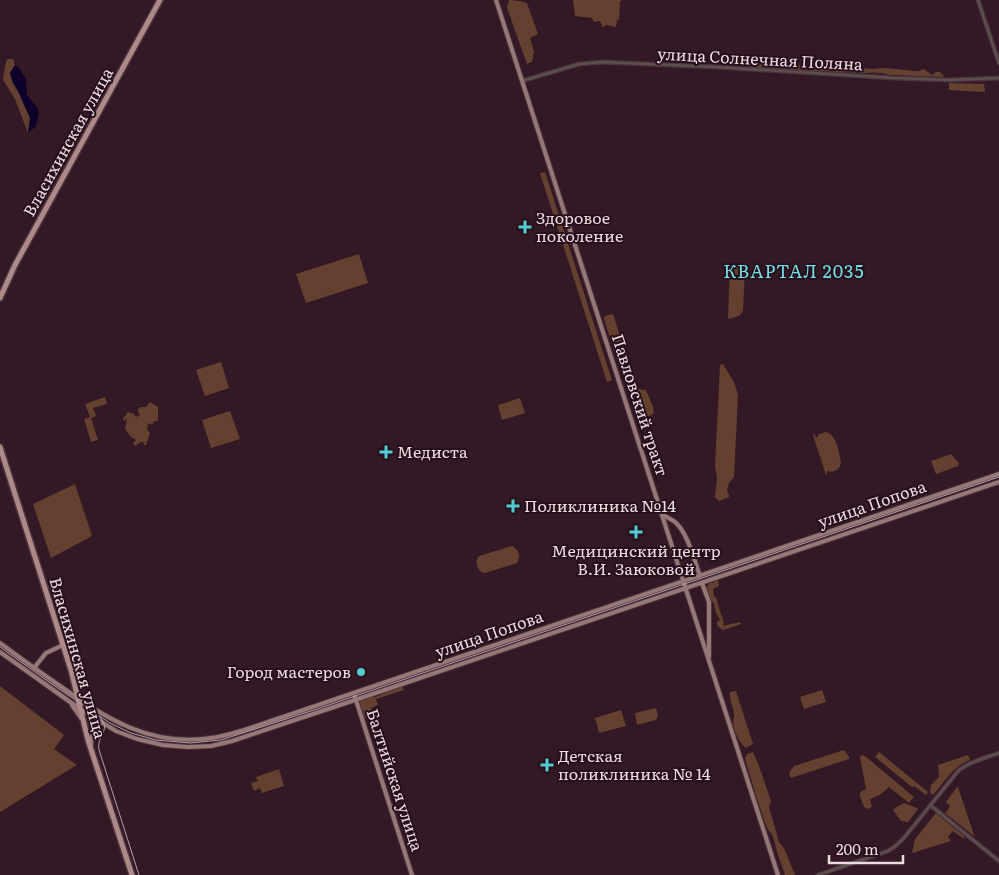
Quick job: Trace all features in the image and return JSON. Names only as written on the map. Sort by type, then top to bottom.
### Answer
[{"type":"highway","name":"Власихинская улица","points":[[0,298],[15,264],[160,0]]},
{"type":"highway","name":"Власихинская улица","points":[[0,448],[63,645],[91,748],[132,875]]},
{"type":"main road","name":"Павловский тракт","points":[[496,0],[778,875]]},
{"type":"main road","name":"улица Попова","points":[[0,644],[78,699],[116,722],[140,732],[164,738],[191,740],[211,738],[230,734],[334,700],[999,474]]},
{"type":"main road","name":"улица Попова","points":[[0,652],[80,709],[116,731],[155,744],[200,747],[232,741],[356,700],[999,482]]},
{"type":"main road","points":[[662,514],[680,527],[691,548],[700,576]]},
{"type":"main road","points":[[758,556],[760,563]]},
{"type":"main road","points":[[702,582],[709,602],[711,669]]},
{"type":"main road","points":[[603,608],[605,616]]},
{"type":"main road","points":[[34,668],[46,653],[63,645]]},
{"type":"main road","points":[[77,692],[91,707]]},
{"type":"main road","name":"Балтийская улица","points":[[354,693],[412,875]]},
{"type":"main road","points":[[67,700],[83,720]]},
{"type":"main road","points":[[334,700],[336,706]]},
{"type":"main road","points":[[91,748],[93,733],[96,726],[101,722]]},
{"type":"street","points":[[978,0],[999,63]]},
{"type":"street","name":"улица Солнечная Поляна","points":[[522,81],[579,64],[602,62],[894,78],[949,80],[999,78]]},
{"type":"street","points":[[818,875],[888,851],[903,839],[959,770],[975,761],[999,753]]},
{"type":"street","points":[[930,805],[999,861]]},
{"type":"shaded area","points":[[509,0],[527,3],[538,34],[530,38],[534,52],[532,62],[527,64],[507,8]]},
{"type":"shaded area","points":[[573,0],[622,0],[620,2],[619,21],[617,19],[616,27],[607,25],[603,28],[600,21],[594,22],[592,18],[575,16]]},
{"type":"shaded area","points":[[7,59],[13,59],[15,65],[10,73],[30,118],[28,133],[15,99],[3,80]]},
{"type":"shaded area","points":[[756,62],[766,63],[770,67],[780,67],[782,63],[807,65],[809,69],[831,66],[839,70],[842,70],[844,67],[915,71],[923,69],[933,75],[936,72],[940,72],[944,76],[763,69],[748,65]]},
{"type":"shaded area","points":[[15,65],[26,79],[27,95],[39,113],[36,126],[28,133],[30,118],[10,73]]},
{"type":"shaded area","points":[[949,83],[984,84],[985,92],[949,90]]},
{"type":"shaded area","points":[[545,172],[612,380],[607,382],[540,173]]},
{"type":"shaded area","points":[[359,254],[368,283],[306,303],[296,274]]},
{"type":"shaded area","points":[[730,266],[744,266],[745,269],[743,311],[739,316],[729,319],[728,317]]},
{"type":"shaded area","points":[[613,314],[625,352],[616,355],[604,319],[605,316]]},
{"type":"shaded area","points":[[221,362],[229,388],[205,396],[196,370]]},
{"type":"shaded area","points":[[723,364],[734,382],[738,395],[734,477],[729,483],[727,491],[729,497],[719,501],[715,497],[717,478],[715,466],[720,365]]},
{"type":"shaded area","points":[[637,389],[646,390],[653,407],[654,412],[652,415],[645,417],[638,404]]},
{"type":"shaded area","points":[[105,397],[107,404],[93,408],[96,416],[91,418],[98,440],[91,442],[84,419],[90,417],[85,404]]},
{"type":"shaded area","points":[[520,398],[525,413],[502,420],[498,405]]},
{"type":"shaded area","points":[[150,402],[158,407],[158,421],[154,421],[152,425],[148,424],[147,429],[150,433],[146,445],[141,442],[135,446],[133,443],[136,440],[125,429],[127,419],[124,421],[123,419],[128,412],[136,417],[140,415],[138,409],[146,407]]},
{"type":"shaded area","points":[[230,411],[240,439],[211,448],[202,420]]},
{"type":"shaded area","points":[[826,432],[835,440],[841,463],[838,469],[832,472],[827,471],[826,475],[813,435],[815,434],[816,438],[819,434]]},
{"type":"shaded area","points":[[951,454],[959,463],[958,466],[936,474],[931,461]]},
{"type":"shaded area","points":[[75,484],[92,536],[51,558],[33,504]]},
{"type":"shaded area","points":[[512,546],[519,553],[517,563],[485,573],[480,571],[477,566],[477,558],[479,556]]},
{"type":"shaded area","points":[[715,580],[718,580],[719,586],[713,589],[714,597],[716,597],[724,623],[723,626],[740,622],[741,624],[724,630],[717,625],[717,622],[720,620],[709,597],[707,587],[709,583],[713,583]]},
{"type":"shaded area","points":[[0,686],[64,735],[54,749],[77,765],[0,812]]},
{"type":"shaded area","points":[[402,686],[404,690],[376,699],[378,705],[371,708],[373,715],[365,718],[359,703],[361,699],[375,697]]},
{"type":"shaded area","points":[[822,690],[826,702],[804,709],[800,697]]},
{"type":"shaded area","points":[[736,691],[753,744],[746,748],[739,740],[733,724],[734,713],[730,692]]},
{"type":"shaded area","points":[[656,708],[658,715],[656,720],[637,725],[635,713]]},
{"type":"shaded area","points":[[621,710],[626,726],[599,733],[595,718]]},
{"type":"shaded area","points":[[844,750],[849,759],[791,778],[789,774],[794,766]]},
{"type":"shaded area","points":[[753,752],[771,801],[769,807],[779,842],[784,848],[795,875],[785,875],[773,836],[767,828],[759,805],[745,759],[747,754]]},
{"type":"shaded area","points":[[879,752],[928,792],[926,795],[914,786],[912,787],[875,757]]},
{"type":"shaded area","points":[[862,755],[914,797],[909,803],[889,787],[880,795],[870,799],[872,807],[867,809],[864,807],[860,796],[860,792],[866,789],[860,757]]},
{"type":"shaded area","points":[[968,755],[970,760],[954,770],[933,795],[930,793],[931,785],[939,777],[938,765]]},
{"type":"shaded area","points":[[279,769],[284,786],[262,793],[260,788],[254,791],[251,783],[258,781],[256,777]]},
{"type":"shaded area","points":[[957,787],[974,836],[945,813],[950,807],[946,802]]},
{"type":"shaded area","points":[[904,803],[918,809],[908,822],[901,821],[893,810]]},
{"type":"shaded area","points":[[936,813],[965,837],[964,839],[953,831],[948,837],[951,841],[912,853],[915,839]]},
{"type":"waterway","points":[[639,424],[657,481]]},
{"type":"tram line","points":[[0,647],[110,723],[131,733],[156,740],[190,743],[221,740],[999,477]]},
{"type":"tram line","points":[[99,716],[104,725],[99,750],[139,875]]},
{"type":"place","name":"Здоровое поколение","points":[[525,227]]},
{"type":"place","name":"Медиста","points":[[386,452]]},
{"type":"place","name":"Поликлиника №14","points":[[513,506]]},
{"type":"place","name":"Медицинский центр В.И. Заюковой","points":[[636,532]]},
{"type":"place","name":"Город мастеров","points":[[361,672]]},
{"type":"place","name":"Детская поликлиника № 14","points":[[547,765]]},
{"type":"district","name":"КВАРТАЛ 2035","points":[[794,272]]}]
